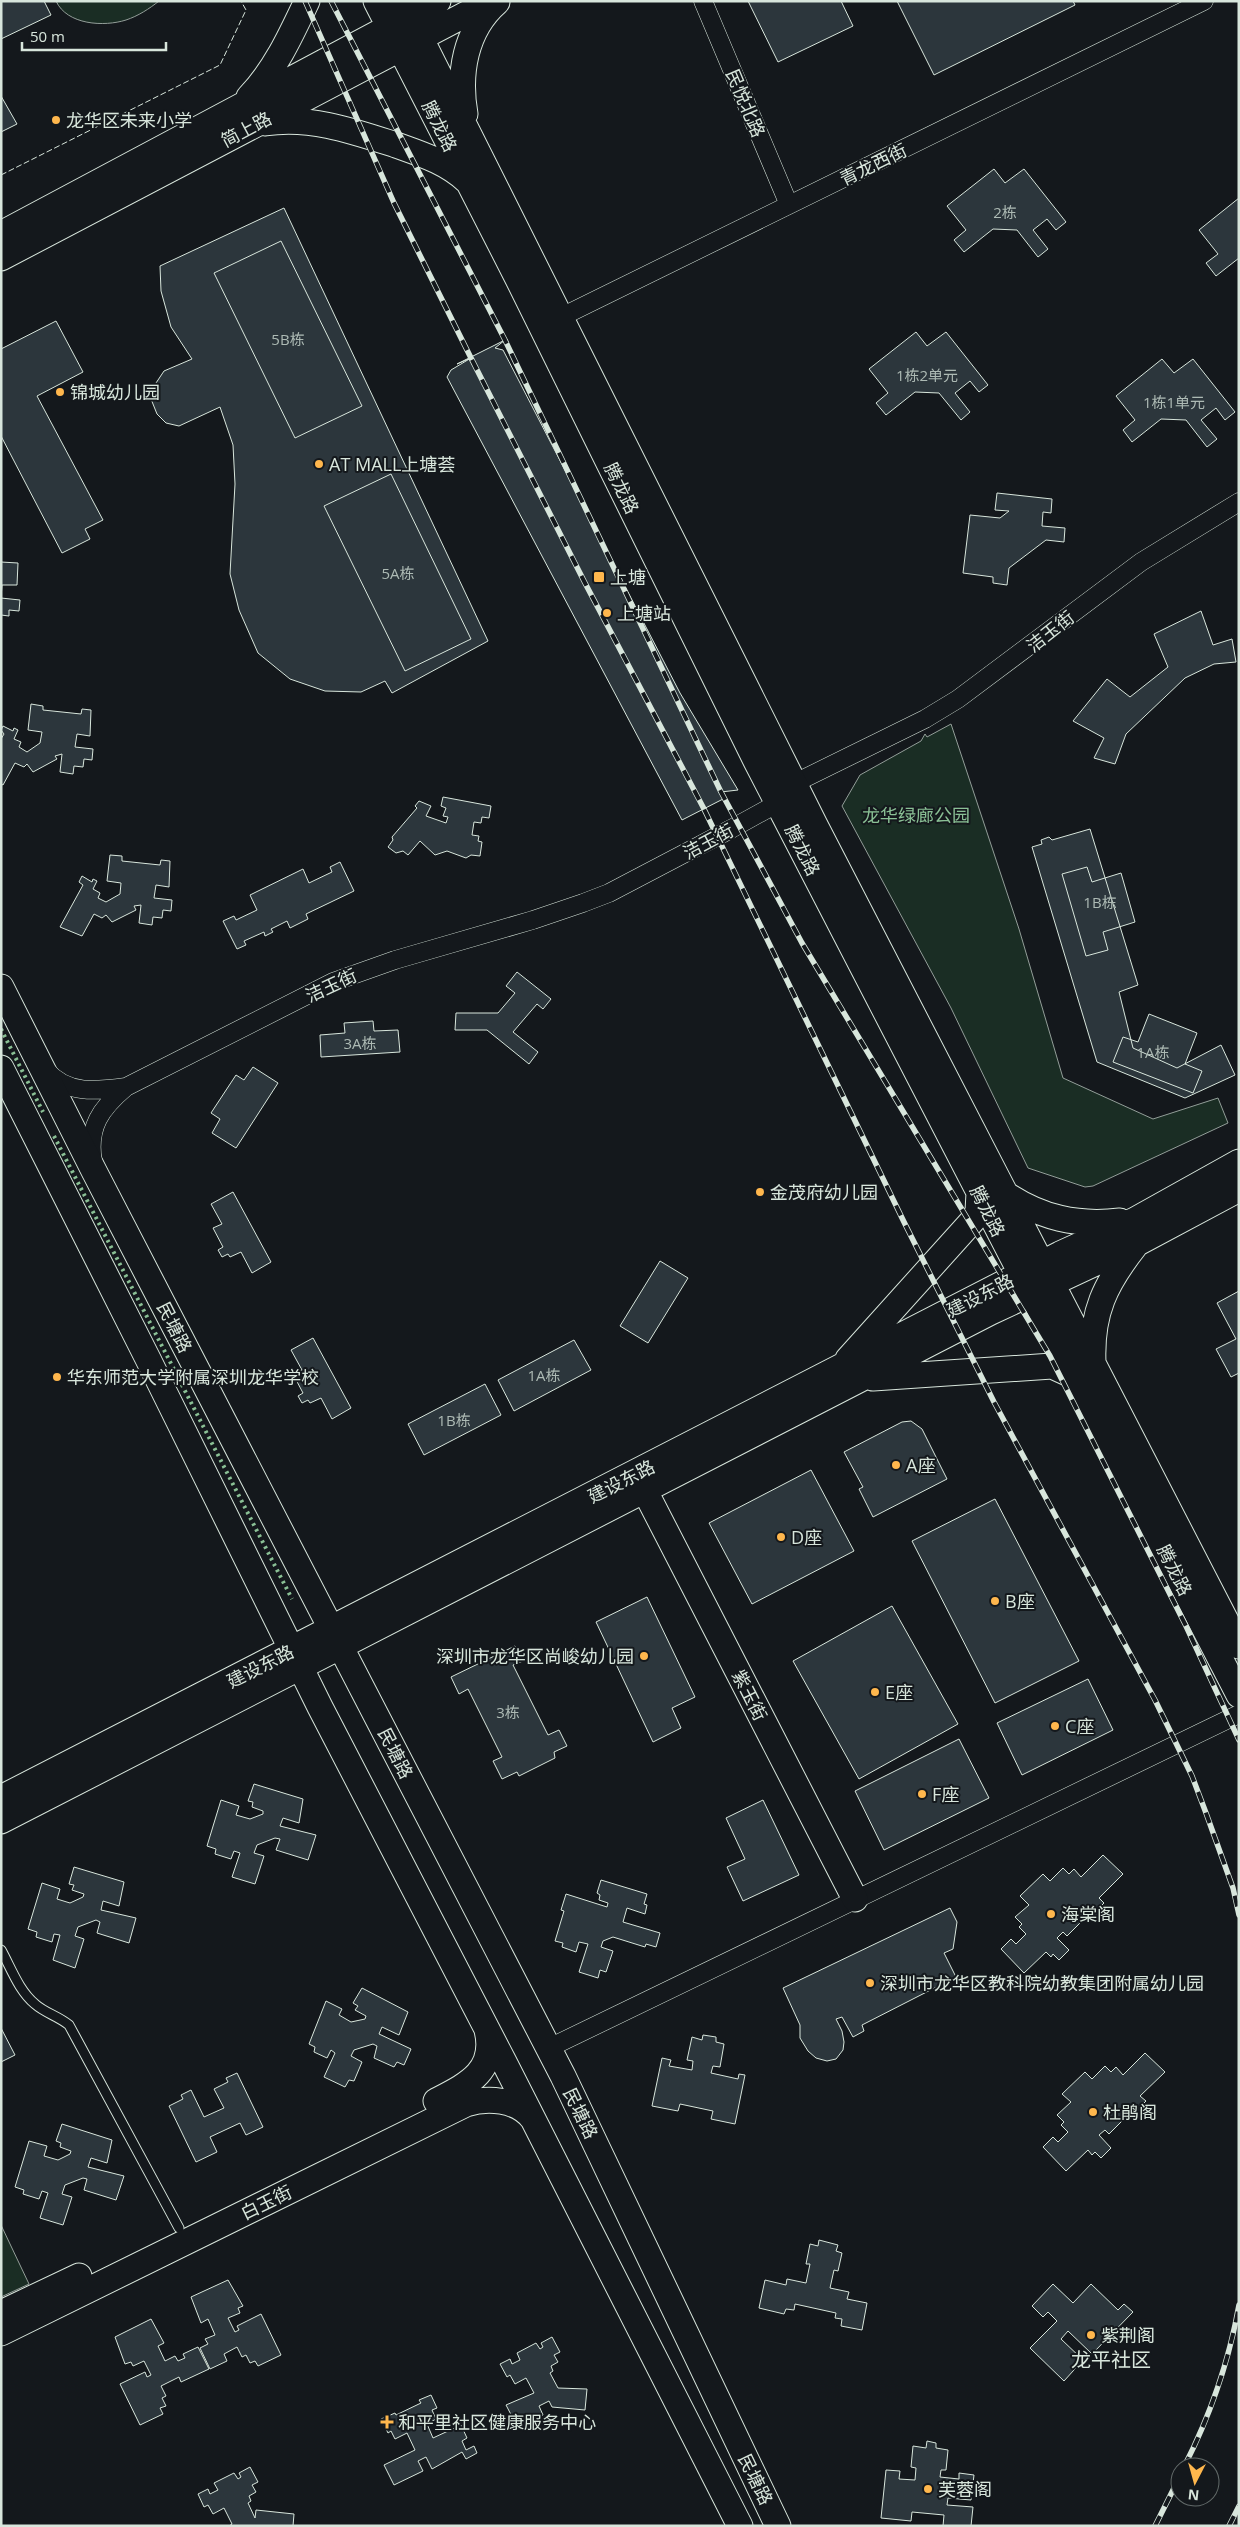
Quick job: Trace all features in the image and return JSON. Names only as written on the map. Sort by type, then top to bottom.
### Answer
[{"type":"main road","points":[[232,111],[251,94],[270,70],[290,37],[307,1]]},
{"type":"main road","name":"腾龙路","points":[[376,1],[404,26],[467,129],[551,321],[778,803],[991,1192],[1084,1371],[1239,1646]]},
{"type":"main road","name":"简上路","points":[[1,258],[253,126],[404,26],[438,1]]},
{"type":"main road","name":"简上路","points":[[1,234],[232,111],[404,26],[491,1]]},
{"type":"main road","points":[[467,129],[462,92],[465,58],[478,24],[498,1]]},
{"type":"main road","name":"腾龙路","points":[[404,26],[470,184],[551,321],[795,783],[991,1192]]},
{"type":"main road","points":[[253,126],[290,121],[323,124],[347,129],[428,157],[459,174],[470,184]]},
{"type":"main road","name":"民塘路","points":[[1,987],[94,1171],[549,2048],[778,2526]]},
{"type":"main road","name":"民塘路","points":[[1,1068],[296,1659],[740,2526]]},
{"type":"main road","name":"建设东路","points":[[336,1638],[645,1491],[863,1379],[1135,1220],[1239,1162]]},
{"type":"main road","name":"建设东路","points":[[1,1821],[296,1659],[838,1370],[1036,1279],[1136,1244],[1239,1189]]},
{"type":"main road","points":[[838,1370],[974,1219],[991,1192],[1031,1210],[1061,1219],[1092,1223],[1135,1220]]},
{"type":"main road","points":[[863,1379],[1052,1366],[1084,1371],[1096,1313],[1104,1292],[1115,1272],[1136,1244]]},
{"type":"main road","name":"腾龙路","points":[[1084,1371],[1239,1694]]},
{"type":"main road","name":"紫玉街","points":[[645,1491],[855,1899]]},
{"type":"main road","name":"建设东路","points":[[1,1798],[296,1659]]},
{"type":"main road","name":"白玉街","points":[[1,2313],[178,2228],[468,2084],[476,2077],[486,2059],[489,2043],[487,2030]]},
{"type":"main road","name":"白玉街","points":[[1,2333],[466,2104],[482,2100],[520,2106],[532,2118]]},
{"type":"street","name":"民悦北路","points":[[703,1],[789,205]]},
{"type":"street","name":"青龙西街","points":[[551,321],[1204,1]]},
{"type":"street","name":"洁玉街","points":[[126,1087],[316,991],[363,970],[533,920],[609,893],[778,803],[795,783],[925,719],[958,700],[1142,562],[1239,502]]},
{"type":"street","points":[[40,1063],[54,1078],[69,1087],[91,1091],[126,1087]]},
{"type":"street","points":[[94,1171],[91,1142],[100,1112],[126,1087]]},
{"type":"street","points":[[549,2048],[1239,1714]]},
{"type":"lane","points":[[1,1950],[27,1996],[42,2010],[57,2016],[68,2026],[178,2228]]},
{"type":"green space","points":[[56,1],[159,1],[143,12],[126,20],[97,23],[87,22],[68,15]]},
{"type":"green space","name":"龙华绿廊公园","points":[[951,724],[1019,929],[1063,1078],[1153,1119],[1218,1098],[1228,1123],[1093,1186],[1085,1187],[1028,1168],[951,1008],[842,806],[860,775],[921,741],[925,734],[927,737]]},
{"type":"green space","points":[[1,2225],[29,2284],[1,2297]]},
{"type":"building","points":[[1,1],[44,1],[51,15],[1,39]]},
{"type":"building","points":[[748,1],[841,1],[853,26],[778,62]]},
{"type":"building","points":[[897,1],[1073,1],[1075,5],[934,75]]},
{"type":"building","points":[[1,96],[17,124],[1,132]]},
{"type":"building","points":[[994,169],[1005,183],[1024,169],[1066,222],[1056,230],[1047,219],[1033,230],[1048,249],[1038,257],[1017,230],[993,229],[964,252],[954,240],[966,230],[947,206]]},
{"type":"building","points":[[1239,198],[1239,258],[1216,276],[1206,263],[1218,254],[1199,230]]},
{"type":"building","name":"AT MALL上塘荟","points":[[284,208],[488,641],[392,693],[385,681],[361,692],[325,691],[290,679],[258,653],[239,610],[230,574],[235,484],[233,445],[220,407],[179,426],[166,423],[157,414],[151,399],[154,386],[164,371],[192,359],[171,327],[161,291],[160,266]]},
{"type":"building","points":[[281,241],[362,406],[295,438],[214,273]]},
{"type":"building","points":[[56,321],[83,372],[37,396],[103,520],[85,529],[90,539],[62,553],[1,436],[1,349]]},
{"type":"building","points":[[916,332],[927,346],[946,332],[988,385],[979,392],[970,381],[955,393],[970,412],[961,420],[939,393],[915,392],[886,415],[876,403],[888,393],[869,369]]},
{"type":"building","name":"上塘站","points":[[505,340],[495,348],[503,350],[680,693],[738,790],[721,792],[725,798],[682,820],[447,377],[451,370],[471,358],[457,364]]},
{"type":"building","points":[[1162,359],[1174,373],[1193,359],[1235,412],[1225,420],[1216,408],[1201,420],[1217,439],[1207,447],[1186,420],[1161,419],[1132,442],[1123,430],[1135,420],[1116,396]]},
{"type":"building","points":[[391,474],[471,639],[405,671],[324,506]]},
{"type":"building","points":[[997,493],[1052,499],[1051,513],[1043,512],[1042,526],[1065,528],[1064,542],[1046,540],[1009,568],[1007,585],[993,583],[993,577],[963,573],[970,515],[1000,518],[1009,511],[995,510]]},
{"type":"building","points":[[1,562],[18,563],[17,585],[2,585],[1,598]]},
{"type":"building","points":[[1,598],[20,600],[19,611],[9,610],[9,616],[1,615]]},
{"type":"building","points":[[1201,611],[1213,645],[1232,639],[1236,662],[1214,664],[1185,678],[1126,734],[1115,764],[1094,758],[1104,738],[1073,721],[1107,679],[1130,697],[1168,667],[1154,634]]},
{"type":"building","points":[[31,704],[43,706],[43,710],[81,714],[82,709],[91,710],[90,736],[77,734],[75,747],[93,749],[92,760],[84,759],[83,767],[74,766],[73,774],[60,772],[62,754],[55,756],[57,759],[33,772],[27,764],[24,767],[15,763],[3,785],[1,784],[1,739],[4,734],[1,730],[3,726],[13,731],[14,728],[18,730],[14,739],[21,742],[19,747],[27,752],[40,743],[42,732],[28,730]]},
{"type":"building","points":[[443,797],[491,806],[489,818],[482,817],[481,823],[474,822],[472,835],[479,836],[478,841],[482,842],[480,856],[471,855],[466,858],[447,851],[435,855],[420,841],[408,855],[403,851],[396,853],[388,847],[393,840],[392,837],[417,808],[415,806],[419,801],[431,806],[426,816],[446,823],[448,817],[443,816],[446,808],[441,806]]},
{"type":"building","points":[[1090,829],[1138,985],[1119,992],[1133,1048],[1177,1068],[1221,1045],[1235,1075],[1185,1098],[1097,1062],[1032,847],[1042,844],[1041,840],[1049,837],[1052,840]]},
{"type":"building","points":[[110,855],[122,856],[122,861],[160,865],[161,860],[170,861],[169,887],[156,885],[154,898],[172,900],[171,911],[163,910],[162,918],[153,917],[152,925],[139,923],[141,905],[134,906],[136,910],[112,922],[106,915],[102,918],[94,914],[82,936],[60,927],[83,885],[79,882],[82,876],[92,882],[93,879],[97,881],[93,889],[100,893],[98,898],[106,902],[120,894],[121,883],[107,881]]},
{"type":"building","points":[[340,862],[354,891],[306,914],[308,919],[290,928],[287,921],[271,929],[273,932],[265,936],[264,932],[244,941],[246,945],[237,949],[223,921],[234,916],[236,920],[257,910],[250,895],[303,869],[309,883],[332,872],[330,867]]},
{"type":"building","points":[[1087,867],[1092,882],[1121,873],[1135,922],[1103,932],[1108,950],[1086,956],[1062,874]]},
{"type":"building","points":[[517,972],[551,999],[543,1009],[537,1004],[513,1032],[538,1052],[529,1064],[487,1030],[455,1030],[456,1013],[498,1013],[515,993],[506,986]]},
{"type":"building","points":[[1149,1014],[1197,1033],[1185,1064],[1202,1071],[1193,1093],[1113,1062],[1123,1037],[1138,1042]]},
{"type":"building","points":[[373,1021],[374,1031],[398,1030],[400,1052],[321,1057],[320,1035],[345,1033],[344,1023]]},
{"type":"building","points":[[253,1067],[278,1083],[236,1148],[212,1133],[220,1119],[211,1113],[236,1075],[244,1080]]},
{"type":"building","points":[[233,1192],[271,1262],[252,1273],[241,1252],[230,1257],[228,1254],[222,1257],[218,1250],[223,1247],[213,1228],[222,1224],[211,1204]]},
{"type":"building","points":[[660,1261],[688,1278],[648,1343],[620,1326]]},
{"type":"building","points":[[1239,1291],[1239,1373],[1231,1377],[1216,1349],[1236,1339],[1217,1303]]},
{"type":"building","points":[[313,1338],[351,1408],[332,1419],[321,1398],[310,1403],[308,1400],[302,1403],[298,1396],[303,1393],[293,1374],[302,1370],[291,1350]]},
{"type":"building","points":[[574,1340],[591,1370],[514,1411],[498,1380]]},
{"type":"building","points":[[485,1384],[501,1415],[424,1455],[408,1424]]},
{"type":"building","name":"A座","points":[[911,1421],[922,1429],[947,1479],[873,1517],[859,1489],[863,1487],[844,1452],[902,1422]]},
{"type":"building","name":"D座","points":[[811,1470],[854,1551],[752,1604],[709,1523]]},
{"type":"building","name":"B座","points":[[995,1499],[1079,1661],[995,1703],[912,1541]]},
{"type":"building","points":[[647,1597],[695,1697],[672,1708],[681,1728],[653,1742],[596,1622]]},
{"type":"building","name":"E座","points":[[892,1606],[958,1724],[859,1779],[793,1661]]},
{"type":"building","points":[[515,1646],[523,1661],[513,1665],[548,1735],[559,1730],[567,1746],[554,1752],[555,1758],[519,1776],[517,1772],[502,1779],[493,1761],[502,1757],[468,1689],[459,1694],[451,1677]]},
{"type":"building","name":"C座","points":[[1088,1679],[1113,1730],[1022,1775],[997,1723]]},
{"type":"building","name":"F座","points":[[959,1739],[989,1798],[884,1850],[855,1791]]},
{"type":"building","points":[[254,1784],[303,1799],[299,1823],[283,1818],[280,1826],[316,1835],[308,1860],[276,1850],[280,1839],[275,1838],[257,1845],[254,1853],[264,1856],[255,1884],[232,1877],[240,1853],[234,1851],[231,1859],[215,1854],[216,1849],[207,1846],[221,1800],[239,1806],[236,1815],[250,1819],[263,1814],[263,1811],[252,1807],[253,1802],[248,1801]]},
{"type":"building","points":[[763,1800],[799,1875],[743,1901],[727,1867],[745,1859],[726,1818]]},
{"type":"building","name":"海棠阁","points":[[1103,1855],[1123,1874],[1099,1898],[1104,1903],[1101,1906],[1106,1911],[1098,1919],[1087,1909],[1079,1917],[1083,1920],[1067,1936],[1063,1932],[1057,1938],[1069,1950],[1059,1960],[1053,1954],[1051,1957],[1046,1952],[1024,1973],[1001,1949],[1011,1939],[1016,1944],[1026,1934],[1019,1927],[1022,1924],[1015,1917],[1029,1905],[1020,1896],[1043,1874],[1050,1881],[1063,1868],[1069,1874],[1074,1869],[1081,1877]]},
{"type":"building","points":[[74,1867],[124,1882],[119,1906],[103,1901],[101,1910],[136,1918],[129,1943],[97,1933],[100,1922],[96,1920],[78,1927],[75,1936],[84,1939],[75,1968],[53,1960],[60,1935],[54,1934],[52,1942],[36,1937],[37,1932],[28,1929],[42,1883],[60,1889],[57,1899],[70,1903],[83,1897],[84,1894],[72,1890],[74,1885],[69,1884]]},
{"type":"building","points":[[601,1880],[647,1894],[644,1904],[647,1905],[645,1914],[627,1908],[623,1922],[660,1933],[656,1947],[646,1944],[645,1947],[613,1937],[603,1941],[601,1947],[613,1951],[606,1972],[600,1970],[598,1978],[579,1972],[588,1944],[579,1942],[576,1952],[562,1947],[563,1943],[555,1941],[564,1911],[561,1910],[566,1894],[607,1907],[608,1903],[599,1900],[600,1895],[597,1893]]},
{"type":"building","name":"深圳市龙华区教科院幼教集团附属幼儿园","points":[[950,1908],[957,1922],[953,1949],[944,1953],[956,1977],[862,2025],[864,2031],[853,2037],[842,2017],[836,2019],[842,2031],[844,2042],[843,2050],[836,2059],[827,2061],[816,2058],[808,2051],[800,2038],[800,2025],[783,1988]]},
{"type":"building","points":[[362,1988],[408,2012],[399,2035],[382,2027],[379,2034],[411,2049],[404,2065],[397,2062],[394,2067],[374,2058],[377,2046],[373,2044],[354,2050],[351,2056],[362,2062],[354,2081],[349,2080],[345,2087],[324,2077],[335,2053],[331,2050],[327,2058],[314,2052],[315,2047],[309,2044],[326,2001],[342,2009],[339,2015],[351,2022],[365,2019],[366,2016],[355,2010],[358,2006],[353,2003]]},
{"type":"building","points":[[1,2028],[15,2055],[1,2062]]},
{"type":"building","points":[[703,2035],[716,2037],[716,2042],[724,2044],[720,2067],[713,2066],[711,2073],[738,2079],[739,2074],[745,2075],[735,2124],[711,2119],[713,2111],[680,2104],[678,2111],[652,2106],[662,2058],[671,2060],[669,2066],[692,2070],[693,2061],[687,2060],[692,2037],[702,2040]]},
{"type":"building","name":"杜鹃阁","points":[[1145,2053],[1165,2072],[1140,2096],[1146,2101],[1143,2104],[1148,2109],[1139,2117],[1129,2107],[1121,2115],[1125,2118],[1109,2134],[1105,2130],[1099,2135],[1111,2148],[1101,2158],[1095,2152],[1092,2155],[1088,2150],[1066,2171],[1043,2147],[1053,2137],[1058,2142],[1068,2132],[1061,2125],[1064,2122],[1057,2115],[1071,2102],[1062,2094],[1085,2072],[1092,2079],[1105,2066],[1111,2072],[1116,2067],[1123,2075]]},
{"type":"building","points":[[237,2073],[263,2127],[246,2135],[240,2123],[210,2137],[217,2152],[196,2162],[169,2106],[183,2099],[181,2095],[191,2090],[204,2117],[224,2108],[214,2089],[228,2082],[226,2078]]},
{"type":"building","points":[[62,2124],[112,2140],[107,2163],[91,2158],[88,2167],[124,2176],[116,2200],[84,2190],[87,2179],[83,2178],[65,2185],[62,2194],[72,2197],[63,2225],[40,2218],[48,2193],[42,2191],[39,2199],[23,2194],[24,2190],[15,2187],[29,2141],[47,2146],[44,2156],[58,2160],[70,2154],[71,2151],[60,2147],[61,2143],[56,2141]]},
{"type":"building","points":[[819,2240],[838,2245],[836,2251],[842,2253],[838,2271],[834,2270],[830,2288],[849,2292],[847,2299],[867,2303],[862,2330],[841,2326],[842,2319],[835,2318],[836,2313],[795,2304],[794,2310],[786,2309],[784,2314],[759,2308],[765,2280],[786,2285],[787,2279],[806,2283],[810,2264],[806,2264],[810,2244],[818,2246]]},
{"type":"building","points":[[228,2280],[243,2306],[238,2308],[240,2313],[228,2318],[235,2332],[239,2330],[237,2326],[261,2314],[281,2355],[258,2366],[255,2361],[250,2363],[246,2355],[242,2357],[237,2347],[224,2354],[227,2361],[210,2369],[200,2348],[208,2344],[205,2339],[215,2335],[208,2319],[201,2323],[191,2297]]},
{"type":"building","name":"紫荆阁","points":[[1053,2284],[1073,2303],[1091,2284],[1118,2310],[1124,2304],[1133,2312],[1092,2354],[1068,2331],[1061,2339],[1083,2360],[1064,2381],[1030,2348],[1057,2321],[1048,2312],[1043,2317],[1032,2306]]},
{"type":"building","points":[[151,2319],[164,2343],[158,2346],[165,2361],[175,2356],[178,2361],[185,2358],[183,2354],[198,2347],[209,2369],[181,2382],[179,2377],[161,2386],[166,2396],[162,2398],[166,2406],[160,2408],[163,2414],[140,2425],[120,2384],[145,2372],[147,2377],[151,2375],[144,2361],[133,2366],[131,2362],[125,2364],[115,2337]]},
{"type":"building","points":[[552,2337],[560,2352],[554,2355],[558,2362],[551,2366],[553,2371],[550,2373],[558,2388],[587,2389],[585,2410],[552,2407],[549,2401],[539,2406],[543,2415],[518,2428],[506,2405],[534,2393],[526,2378],[515,2384],[510,2375],[507,2377],[500,2364],[510,2359],[512,2364],[520,2360],[517,2353],[536,2343],[540,2349],[543,2347],[541,2343]]},
{"type":"building","points":[[431,2395],[437,2408],[432,2410],[436,2419],[427,2424],[433,2438],[461,2425],[467,2438],[462,2441],[466,2450],[474,2446],[477,2453],[466,2459],[462,2452],[432,2469],[426,2457],[418,2461],[423,2471],[394,2485],[384,2465],[415,2450],[407,2433],[395,2439],[391,2431],[388,2433],[381,2419],[395,2413],[396,2415],[421,2403],[419,2400]]},
{"type":"building","name":"芙蓉阁","points":[[927,2441],[936,2443],[936,2448],[948,2450],[946,2470],[941,2470],[940,2477],[959,2479],[959,2473],[974,2475],[971,2500],[948,2498],[947,2505],[973,2507],[971,2526],[943,2526],[944,2515],[912,2512],[911,2521],[881,2518],[886,2470],[900,2471],[899,2479],[915,2480],[916,2468],[911,2467],[913,2446],[926,2448]]},
{"type":"building","points":[[250,2467],[258,2482],[252,2485],[256,2492],[249,2496],[251,2501],[248,2503],[255,2518],[256,2510],[294,2514],[293,2526],[229,2526],[232,2524],[224,2508],[213,2514],[208,2505],[204,2507],[198,2494],[208,2489],[210,2494],[218,2490],[214,2483],[234,2473],[238,2479],[241,2477],[239,2473]]},
{"type":"railway","points":[[305,1],[394,203],[471,358],[585,583],[703,807],[904,1222],[994,1402],[1155,1700],[1192,1776],[1233,1888],[1239,1915]]},
{"type":"railway","points":[[331,1],[505,340],[721,792],[802,943],[1050,1356],[1186,1626],[1239,1740]]},
{"type":"railway","points":[[1189,2457],[1218,2388],[1230,2347],[1239,2305]]},
{"type":"railway","points":[[1155,2526],[1170,2496]]},
{"type":"railway","points":[[1229,2526],[1239,2506]]},
{"type":"hedge","points":[[1,1029],[43,1112]]},
{"type":"hedge","points":[[54,1136],[292,1599]]},
{"type":"fence","points":[[1,175],[220,65],[246,10],[241,1]]},
{"type":"place","name":"龙华区未来小学","points":[[56,120]]},
{"type":"place","name":"锦城幼儿园","points":[[60,392]]},
{"type":"place","name":"AT MALL上塘荟","points":[[319,464]]},
{"type":"place","name":"上塘","points":[[599,577]]},
{"type":"place","name":"上塘站","points":[[607,613]]},
{"type":"place","name":"金茂府幼儿园","points":[[760,1192]]},
{"type":"place","name":"华东师范大学附属深圳龙华学校","points":[[57,1377]]},
{"type":"place","name":"A座","points":[[896,1465]]},
{"type":"place","name":"D座","points":[[781,1537]]},
{"type":"place","name":"B座","points":[[995,1601]]},
{"type":"place","name":"深圳市龙华区尚峻幼儿园","points":[[644,1656]]},
{"type":"place","name":"E座","points":[[875,1692]]},
{"type":"place","name":"C座","points":[[1055,1726]]},
{"type":"place","name":"F座","points":[[922,1794]]},
{"type":"place","name":"海棠阁","points":[[1051,1914]]},
{"type":"place","name":"深圳市龙华区教科院幼教集团附属幼儿园","points":[[870,1983]]},
{"type":"place","name":"杜鹃阁","points":[[1093,2112]]},
{"type":"place","name":"紫荆阁","points":[[1091,2335]]},
{"type":"place","name":"和平里社区健康服务中心","points":[[387,2422]]},
{"type":"place","name":"芙蓉阁","points":[[928,2489]]},
{"type":"district","name":"龙平社区","points":[[1111,2359]]}]
